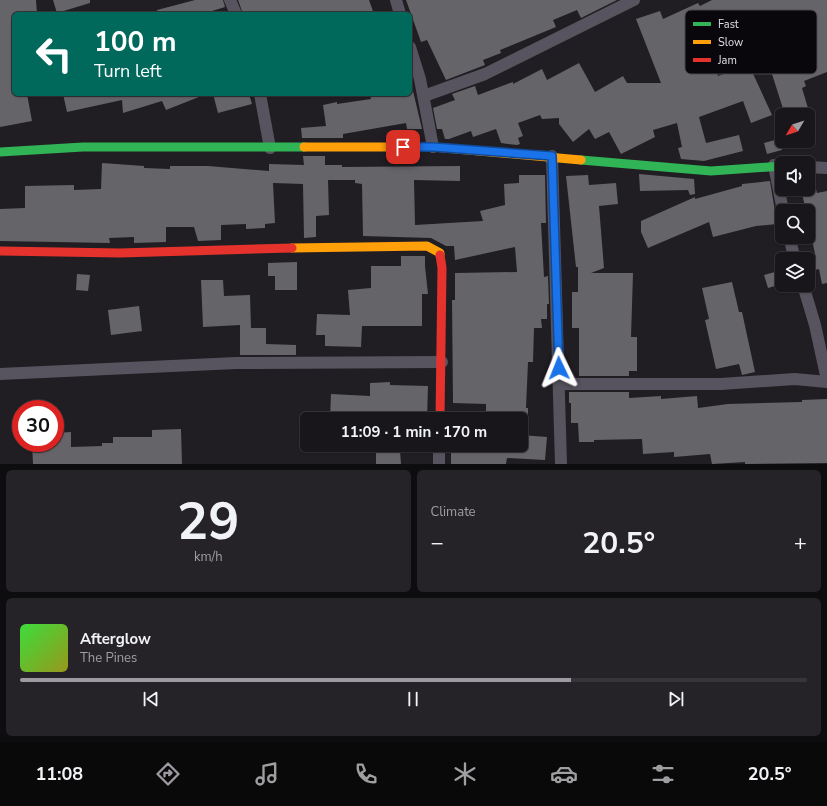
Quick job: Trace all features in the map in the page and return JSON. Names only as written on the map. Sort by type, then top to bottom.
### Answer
[{"type":"street","points":[[230,0],[235,12]]},
{"type":"street","points":[[396,0],[399,12]]},
{"type":"street","points":[[424,96],[485,74],[634,0]]},
{"type":"street","points":[[412,54],[424,96],[433,147]]},
{"type":"street","points":[[260,96],[270,148]]},
{"type":"street","points":[[0,152],[83,147],[433,147],[552,156],[711,171],[775,165]]},
{"type":"street","points":[[552,156],[560,384],[561,464]]},
{"type":"street","points":[[815,167],[827,168]]},
{"type":"street","points":[[0,251],[22,250],[120,253],[342,246],[427,246],[440,253],[441,260],[442,362],[440,412]]},
{"type":"street","points":[[560,384],[721,384],[795,379],[827,381],[815,325],[805,292]]},
{"type":"street","points":[[0,374],[236,363],[442,362]]},
{"type":"street","points":[[439,452],[439,464]]},
{"type":"building","points":[[0,0],[36,0],[37,12],[12,12],[12,96],[27,96],[32,121],[0,127]]},
{"type":"building","points":[[53,0],[90,0],[90,3],[57,12]]},
{"type":"building","points":[[195,0],[223,0],[225,7],[212,12],[158,12],[157,10]]},
{"type":"building","points":[[238,0],[369,0],[373,12],[242,12]]},
{"type":"building","points":[[406,0],[617,0],[581,18],[577,10],[553,20],[556,27],[500,50],[501,53],[483,60],[485,65],[446,80],[427,40],[421,42],[412,17],[412,12],[410,12]]},
{"type":"building","points":[[712,0],[827,0],[827,72],[804,81],[806,86],[802,88],[808,108],[783,108],[772,74],[817,74],[817,10],[685,10],[685,74],[717,74],[718,76],[724,74],[753,74],[772,115],[751,123],[743,101],[699,117],[706,143],[739,135],[743,151],[704,161],[681,159],[678,148],[682,147],[677,123],[653,130],[655,137],[621,154],[609,132],[595,139],[589,129],[573,142],[559,124],[559,118],[542,119],[540,115],[518,123],[523,136],[518,138],[520,144],[517,145],[501,143],[496,129],[473,137],[471,131],[445,139],[442,129],[437,129],[433,108],[455,100],[452,94],[475,86],[478,95],[513,82],[513,84],[542,69],[547,80],[579,63],[595,92],[623,76],[627,83],[661,83],[636,19],[660,11],[663,19],[698,3],[700,6]]},
{"type":"building","points":[[412,91],[422,129],[407,129],[406,123],[343,134],[343,138],[302,138],[301,128],[326,126],[323,105],[337,102],[337,104],[371,99],[370,96],[412,96]]},
{"type":"building","points":[[63,96],[201,96],[166,110],[162,101],[123,113],[122,100],[67,112]]},
{"type":"building","points":[[214,96],[250,96],[252,104],[218,113]]},
{"type":"building","points":[[775,140],[775,148],[782,148],[782,150],[767,154],[764,143]]},
{"type":"building","points":[[303,156],[325,156],[325,165],[342,165],[342,167],[460,166],[460,181],[414,180],[415,225],[483,221],[480,211],[505,205],[504,184],[519,183],[519,175],[545,175],[546,223],[541,223],[544,277],[548,276],[549,304],[547,304],[547,319],[541,319],[542,328],[534,328],[533,362],[528,362],[526,408],[528,408],[528,412],[486,412],[486,404],[453,403],[452,300],[455,300],[455,273],[517,272],[515,247],[455,260],[454,246],[446,246],[431,238],[363,236],[362,184],[355,183],[355,180],[328,180],[329,215],[316,216],[316,237],[304,238],[303,184],[273,183],[275,223],[265,224],[265,228],[246,229],[246,224],[221,225],[221,240],[198,241],[194,227],[166,227],[166,242],[134,243],[134,237],[109,238],[110,243],[0,241],[0,209],[25,208],[25,186],[74,185],[74,190],[101,189],[102,163],[144,166],[144,168],[170,169],[170,166],[208,166],[269,171],[269,164],[304,165]]},
{"type":"building","points":[[639,174],[694,179],[695,194],[690,195],[688,190],[640,191]]},
{"type":"building","points":[[588,175],[589,185],[616,183],[618,204],[599,206],[604,268],[591,273],[633,273],[631,337],[637,337],[637,371],[629,371],[629,376],[579,376],[579,328],[572,328],[572,292],[578,292],[578,267],[576,267],[566,176]]},
{"type":"building","points":[[770,181],[775,212],[775,224],[756,226],[713,237],[709,222],[648,248],[641,232],[641,221],[695,197],[695,199],[742,186],[742,184]]},
{"type":"building","points":[[815,189],[817,193],[827,191],[827,283],[822,284],[819,269],[815,270],[816,258],[813,244],[815,244],[815,204],[804,204],[803,196],[815,196]]},
{"type":"building","points":[[401,256],[425,256],[428,294],[422,294],[422,326],[362,326],[361,347],[325,346],[325,335],[316,335],[317,314],[350,315],[348,290],[371,288],[371,266],[401,266]]},
{"type":"building","points":[[297,262],[297,290],[275,290],[275,276],[268,276],[268,263]]},
{"type":"building","points":[[775,272],[775,286],[768,288],[764,275]]},
{"type":"building","points":[[77,274],[90,275],[88,291],[76,290]]},
{"type":"building","points":[[201,280],[223,280],[224,296],[250,295],[251,328],[266,328],[266,344],[296,345],[296,355],[240,355],[240,325],[203,327]]},
{"type":"building","points":[[732,282],[739,312],[742,312],[755,372],[742,375],[739,364],[716,369],[705,320],[709,319],[702,288]]},
{"type":"building","points":[[139,306],[142,331],[111,335],[108,310]]},
{"type":"building","points":[[390,382],[390,385],[428,386],[427,412],[330,412],[331,394],[370,396],[370,383]]},
{"type":"building","points":[[569,392],[629,392],[629,398],[661,396],[661,399],[697,396],[698,408],[728,404],[802,402],[802,400],[827,399],[827,463],[745,464],[745,462],[712,464],[710,454],[674,457],[674,452],[643,454],[642,439],[594,440],[594,442],[579,442],[578,423],[571,423],[571,403],[569,403]]},
{"type":"building","points":[[181,429],[182,464],[33,464],[32,452],[64,452],[64,432],[71,432],[71,447],[102,446],[102,443],[113,443],[113,437],[152,437],[152,430]]},
{"type":"building","points":[[528,436],[547,437],[545,460],[507,458],[506,464],[451,464],[451,452],[528,452]]},
{"type":"building","points":[[376,452],[400,452],[401,464],[376,464]]},
{"type":"traffic: fast","points":[[0,152],[83,147],[304,147]]},
{"type":"traffic: fast","points":[[581,160],[711,171],[775,166]]},
{"type":"traffic: slow","points":[[304,147],[433,147],[581,160]]},
{"type":"traffic: slow","points":[[292,248],[427,246],[440,253],[440,255]]},
{"type":"traffic: jam","points":[[0,251],[120,253],[292,248]]},
{"type":"traffic: jam","points":[[440,255],[442,268],[440,412]]},
{"type":"route","points":[[403,147],[433,147],[552,156],[559,368]]}]
